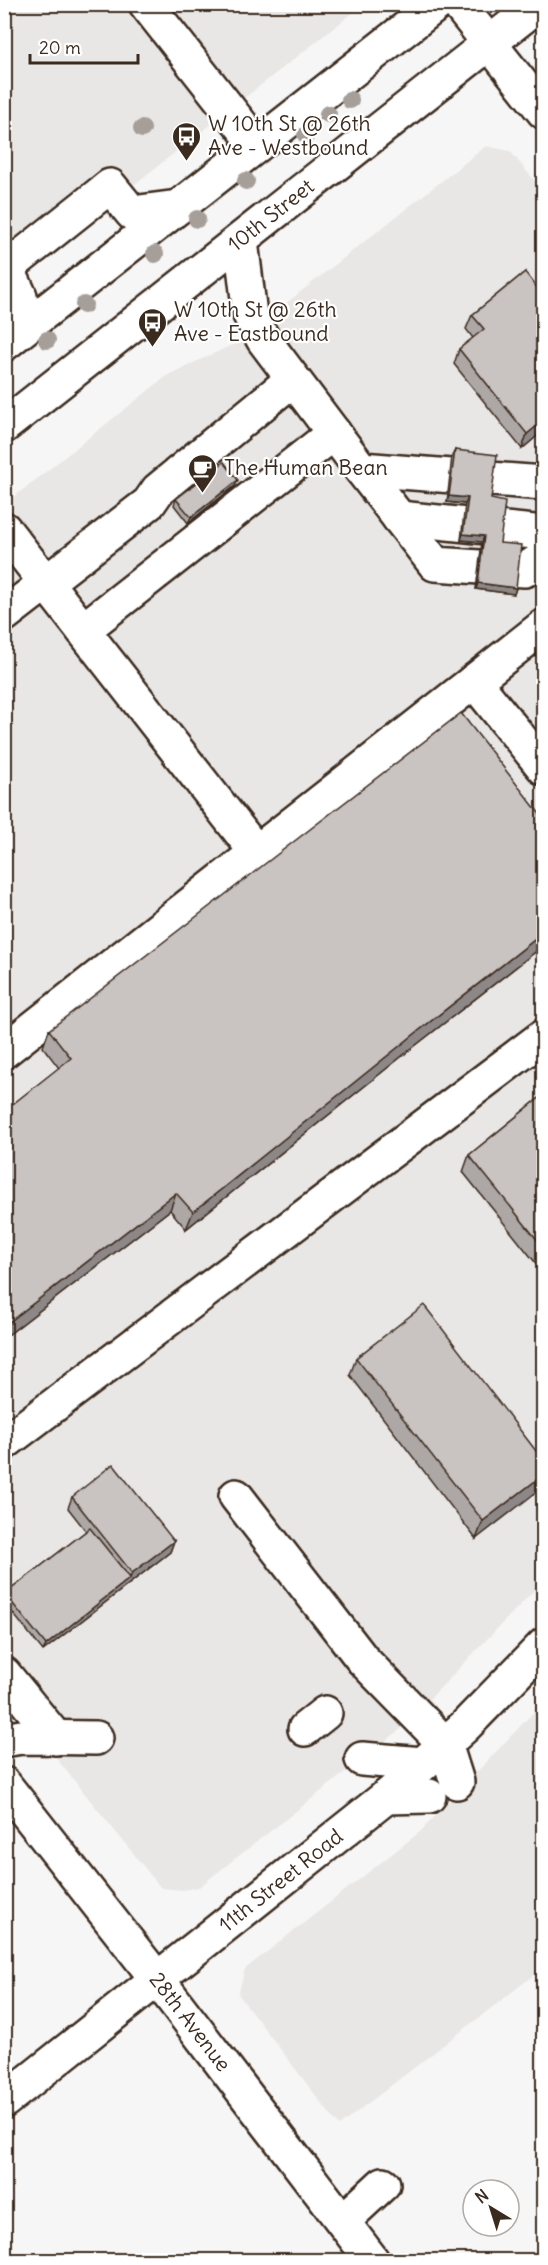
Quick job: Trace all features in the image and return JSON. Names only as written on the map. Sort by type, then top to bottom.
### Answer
[{"type":"street","points":[[146,4],[257,145]]},
{"type":"street","points":[[7,342],[437,4]]},
{"type":"street","points":[[458,4],[543,112]]},
{"type":"street","name":"10th Street","points":[[4,426],[539,4]]},
{"type":"street","points":[[7,342],[20,296],[7,268],[110,186],[132,213],[178,207]]},
{"type":"street","points":[[241,241],[250,315],[263,339],[435,564],[525,570],[543,557]]},
{"type":"street","points":[[4,615],[149,503],[158,490],[293,379]]},
{"type":"street","points":[[83,630],[334,433]]},
{"type":"street","points":[[361,469],[543,483]]},
{"type":"street","points":[[399,518],[543,533]]},
{"type":"street","points":[[4,529],[257,853]]},
{"type":"street","points":[[4,1051],[543,626]]},
{"type":"street","points":[[474,681],[543,768]]},
{"type":"street","points":[[4,1443],[543,1036]]},
{"type":"street","points":[[236,1496],[434,1754],[443,1789],[386,1797]]},
{"type":"street","name":"11th Street Road","points":[[4,2102],[386,1797],[434,1754],[543,1645]]},
{"type":"street","points":[[4,1674],[56,1738]]},
{"type":"street","points":[[4,1740],[21,1737],[96,1738]]},
{"type":"street","points":[[362,1759],[434,1754]]},
{"type":"street","name":"28th Avenue","points":[[4,1784],[158,1980],[372,2260]]},
{"type":"street","points":[[343,2221],[383,2184]]},
{"type":"shaded area","points":[[5,5],[363,5],[5,286]]},
{"type":"shaded area","points":[[486,146],[510,151],[544,192],[543,1581],[401,1729],[199,1887],[183,1890],[161,1888],[5,1695],[5,504],[168,375],[274,325],[285,304]]},
{"type":"shaded area","points":[[543,1702],[543,1968],[339,2126],[238,1994],[245,1969],[421,1831]]},
{"type":"building","points":[[525,272],[543,295],[543,421],[527,434],[459,349],[484,329],[472,315]]},
{"type":"building","points":[[455,450],[497,455],[491,499],[505,502],[500,543],[521,545],[516,588],[478,583],[484,536],[463,534],[468,498],[449,496]]},
{"type":"building","points":[[224,462],[238,480],[191,517],[176,499]]},
{"type":"building","points":[[461,713],[543,818],[543,933],[193,1212],[176,1193],[4,1326],[4,1111],[71,1058],[49,1030]]},
{"type":"building","points":[[543,1095],[543,1247],[469,1155]]},
{"type":"building","points":[[424,1305],[543,1460],[543,1475],[483,1521],[356,1358]]},
{"type":"building","points":[[113,1464],[174,1541],[132,1573],[72,1497]]},
{"type":"building","points":[[90,1528],[130,1578],[46,1645],[5,1594]]},
{"type":"place","name":"W 10th St @ 26th Ave - Westbound","points":[[187,162]]},
{"type":"place","name":"W 10th St @ 26th Ave - Eastbound","points":[[153,348]]},
{"type":"place","name":"The Human Bean","points":[[203,494]]}]
